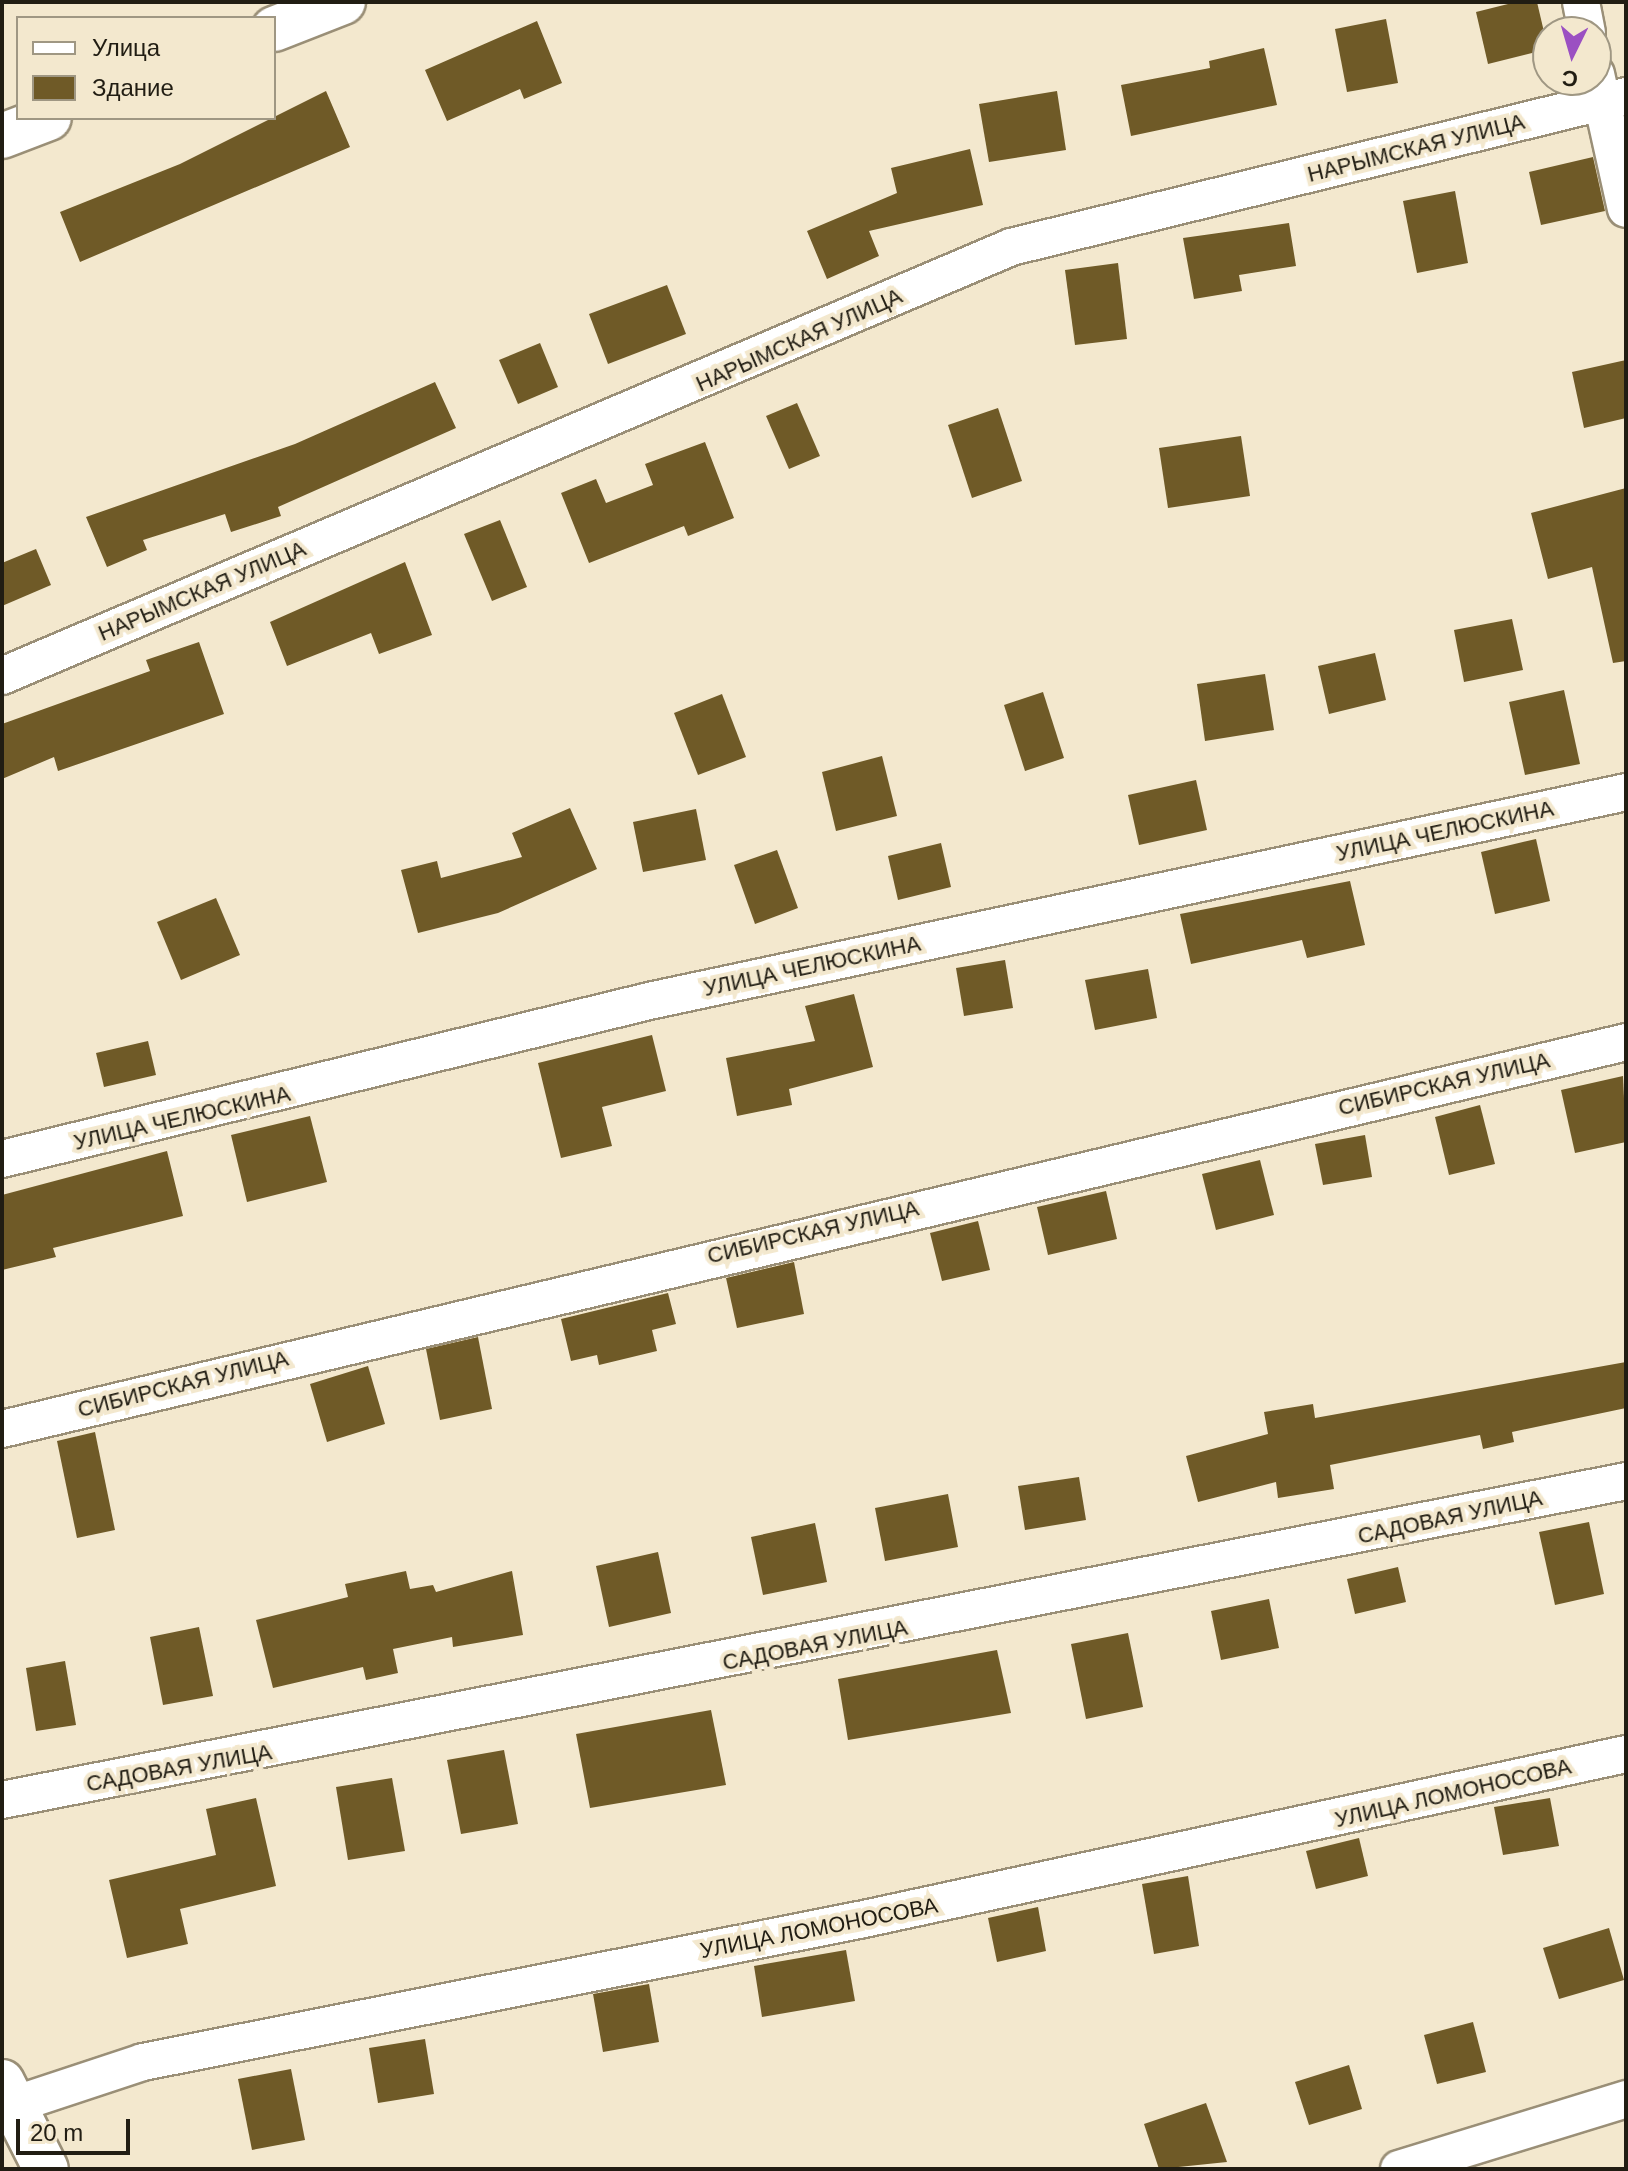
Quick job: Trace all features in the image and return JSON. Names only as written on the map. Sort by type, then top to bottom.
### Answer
[{"type":"main road","points":[[276,28],[343,2]]},
{"type":"main road","points":[[2,136],[44,120]]},
{"type":"main road","points":[[8,2094],[46,2169]]},
{"type":"street","name":"НАРЫМСКАЯ УЛИЦА","points":[[2,676],[1011,247],[1589,96]]},
{"type":"street","points":[[1609,96],[1626,209]]},
{"type":"street","name":"УЛИЦА ЧЕЛЮСКИНА","points":[[2,1159],[649,1001],[1626,792]]},
{"type":"street","name":"СИБИРСКАЯ УЛИЦА","points":[[2,1429],[1626,1042]]},
{"type":"street","name":"САДОВАЯ УЛИЦА","points":[[2,1800],[1626,1481]]},
{"type":"street","name":"УЛИЦА ЛОМОНОСОВА","points":[[8,2094],[143,2062],[895,1913],[1626,1754]]},
{"type":"street","points":[[1399,2169],[1626,2099]]},
{"type":"building","points":[[1516,2],[1537,2],[1540,16],[1532,16],[1532,53],[1488,64],[1476,12]]},
{"type":"building","points":[[1386,19],[1398,83],[1347,92],[1335,29]]},
{"type":"building","points":[[537,21],[562,83],[524,99],[520,89],[447,121],[425,70]]},
{"type":"building","points":[[1264,48],[1277,105],[1131,136],[1121,85],[1210,68],[1209,61]]},
{"type":"building","points":[[326,91],[350,147],[80,262],[60,212],[180,164],[268,120],[276,120],[276,116]]},
{"type":"building","points":[[1057,91],[1066,150],[989,162],[979,104]]},
{"type":"building","points":[[970,149],[983,205],[869,231],[879,256],[827,279],[807,231],[897,193],[891,168]]},
{"type":"building","points":[[1593,157],[1605,211],[1541,225],[1529,172]]},
{"type":"building","points":[[1455,191],[1468,263],[1417,273],[1403,201]]},
{"type":"building","points":[[1289,223],[1296,266],[1239,275],[1242,291],[1194,299],[1183,238]]},
{"type":"building","points":[[1118,263],[1127,339],[1075,345],[1065,270]]},
{"type":"building","points":[[667,285],[686,334],[608,364],[589,314]]},
{"type":"building","points":[[540,343],[558,387],[518,404],[499,360]]},
{"type":"building","points":[[1626,360],[1626,418],[1584,428],[1572,372]]},
{"type":"building","points":[[435,382],[456,428],[278,507],[281,516],[231,532],[225,514],[143,540],[147,550],[107,567],[86,517],[295,444]]},
{"type":"building","points":[[797,403],[820,456],[789,469],[766,416]]},
{"type":"building","points":[[998,408],[1022,481],[972,498],[948,425]]},
{"type":"building","points":[[1241,436],[1250,496],[1168,508],[1159,448]]},
{"type":"building","points":[[705,442],[734,518],[688,536],[684,526],[589,563],[561,493],[596,479],[606,503],[653,485],[645,464]]},
{"type":"building","points":[[1626,488],[1626,661],[1613,663],[1592,567],[1548,579],[1531,513]]},
{"type":"building","points":[[500,520],[527,587],[492,601],[464,534]]},
{"type":"building","points":[[36,549],[51,585],[2,606],[2,563]]},
{"type":"building","points":[[405,562],[432,635],[379,654],[371,633],[287,666],[270,622]]},
{"type":"building","points":[[1512,619],[1523,670],[1464,682],[1454,630]]},
{"type":"building","points":[[199,642],[224,714],[58,771],[54,757],[2,779],[2,724],[150,671],[146,660]]},
{"type":"building","points":[[1375,653],[1386,700],[1329,714],[1318,666]]},
{"type":"building","points":[[1265,674],[1274,730],[1205,741],[1197,684]]},
{"type":"building","points":[[1564,690],[1580,764],[1525,775],[1509,702]]},
{"type":"building","points":[[1043,692],[1064,758],[1025,771],[1004,705]]},
{"type":"building","points":[[722,694],[746,757],[698,775],[674,713]]},
{"type":"building","points":[[882,756],[897,816],[836,831],[822,772]]},
{"type":"building","points":[[1196,780],[1207,830],[1139,845],[1128,795]]},
{"type":"building","points":[[570,808],[597,869],[498,913],[418,933],[401,870],[437,861],[441,878],[522,857],[512,833]]},
{"type":"building","points":[[696,809],[706,860],[643,872],[633,822]]},
{"type":"building","points":[[1536,839],[1550,901],[1495,914],[1481,852]]},
{"type":"building","points":[[941,843],[951,887],[898,900],[888,856]]},
{"type":"building","points":[[777,850],[798,908],[755,924],[734,865]]},
{"type":"building","points":[[1350,881],[1365,945],[1307,958],[1302,940],[1191,964],[1180,914]]},
{"type":"building","points":[[216,898],[240,955],[181,980],[157,922]]},
{"type":"building","points":[[1005,960],[1013,1008],[964,1016],[956,968]]},
{"type":"building","points":[[1148,969],[1157,1018],[1095,1030],[1085,980]]},
{"type":"building","points":[[854,994],[873,1067],[789,1089],[792,1105],[737,1116],[726,1058],[815,1041],[805,1006]]},
{"type":"building","points":[[652,1035],[666,1091],[602,1107],[612,1146],[561,1158],[538,1063]]},
{"type":"building","points":[[148,1041],[156,1075],[104,1087],[96,1053]]},
{"type":"building","points":[[1623,1076],[1626,1142],[1575,1153],[1561,1090]]},
{"type":"building","points":[[1480,1105],[1495,1164],[1449,1175],[1435,1117]]},
{"type":"building","points":[[310,1116],[327,1182],[247,1202],[231,1135]]},
{"type":"building","points":[[1365,1135],[1372,1177],[1323,1185],[1315,1144]]},
{"type":"building","points":[[167,1151],[183,1216],[53,1248],[56,1257],[2,1270],[2,1195]]},
{"type":"building","points":[[1260,1160],[1274,1215],[1216,1230],[1202,1174]]},
{"type":"building","points":[[1106,1191],[1117,1239],[1048,1255],[1037,1207]]},
{"type":"building","points":[[978,1221],[990,1270],[942,1281],[930,1233]]},
{"type":"building","points":[[794,1262],[804,1314],[737,1328],[726,1278]]},
{"type":"building","points":[[668,1293],[676,1324],[652,1330],[657,1351],[599,1365],[597,1355],[571,1361],[561,1319]]},
{"type":"building","points":[[478,1337],[492,1409],[440,1420],[426,1349]]},
{"type":"building","points":[[1626,1362],[1626,1408],[1512,1432],[1514,1442],[1483,1449],[1480,1435],[1330,1465],[1334,1489],[1278,1498],[1276,1482],[1198,1502],[1186,1456],[1268,1434],[1264,1412],[1313,1404],[1315,1418]]},
{"type":"building","points":[[368,1366],[385,1424],[327,1442],[310,1384]]},
{"type":"building","points":[[95,1432],[115,1530],[77,1538],[57,1441]]},
{"type":"building","points":[[1079,1477],[1086,1520],[1025,1530],[1018,1486]]},
{"type":"building","points":[[948,1494],[958,1547],[885,1561],[875,1508]]},
{"type":"building","points":[[1589,1522],[1604,1594],[1555,1605],[1539,1532]]},
{"type":"building","points":[[815,1523],[827,1582],[763,1595],[751,1537]]},
{"type":"building","points":[[658,1552],[671,1613],[609,1627],[596,1566]]},
{"type":"building","points":[[1398,1567],[1406,1602],[1355,1614],[1347,1579]]},
{"type":"building","points":[[406,1571],[410,1589],[433,1585],[436,1592],[512,1571],[523,1635],[453,1647],[452,1637],[393,1649],[398,1673],[366,1680],[363,1667],[273,1688],[256,1620],[348,1597],[345,1584]]},
{"type":"building","points":[[1269,1599],[1279,1648],[1221,1660],[1211,1611]]},
{"type":"building","points":[[199,1627],[213,1696],[163,1705],[150,1637]]},
{"type":"building","points":[[1128,1633],[1143,1707],[1086,1719],[1071,1644]]},
{"type":"building","points":[[997,1650],[1011,1713],[848,1740],[838,1679]]},
{"type":"building","points":[[65,1661],[76,1725],[36,1731],[26,1668]]},
{"type":"building","points":[[711,1710],[726,1785],[590,1808],[576,1734]]},
{"type":"building","points":[[504,1750],[518,1824],[461,1834],[447,1760]]},
{"type":"building","points":[[392,1778],[405,1851],[348,1860],[336,1787]]},
{"type":"building","points":[[256,1798],[276,1886],[180,1909],[188,1944],[127,1958],[109,1880],[216,1855],[206,1809]]},
{"type":"building","points":[[1550,1798],[1559,1846],[1503,1855],[1494,1807]]},
{"type":"building","points":[[1359,1838],[1368,1876],[1316,1889],[1306,1851]]},
{"type":"building","points":[[1188,1876],[1199,1946],[1154,1954],[1142,1884]]},
{"type":"building","points":[[1038,1907],[1046,1951],[997,1962],[988,1918]]},
{"type":"building","points":[[1609,1928],[1624,1980],[1559,1999],[1543,1948]]},
{"type":"building","points":[[846,1950],[855,2001],[762,2017],[754,1966]]},
{"type":"building","points":[[649,1984],[659,2042],[603,2052],[593,1994]]},
{"type":"building","points":[[1473,2022],[1486,2072],[1437,2084],[1424,2035]]},
{"type":"building","points":[[425,2039],[434,2094],[378,2103],[369,2048]]},
{"type":"building","points":[[1349,2065],[1362,2109],[1309,2125],[1295,2082]]},
{"type":"building","points":[[291,2069],[305,2140],[252,2150],[238,2079]]},
{"type":"building","points":[[1206,2103],[1227,2162],[1159,2169],[1144,2124]]}]
